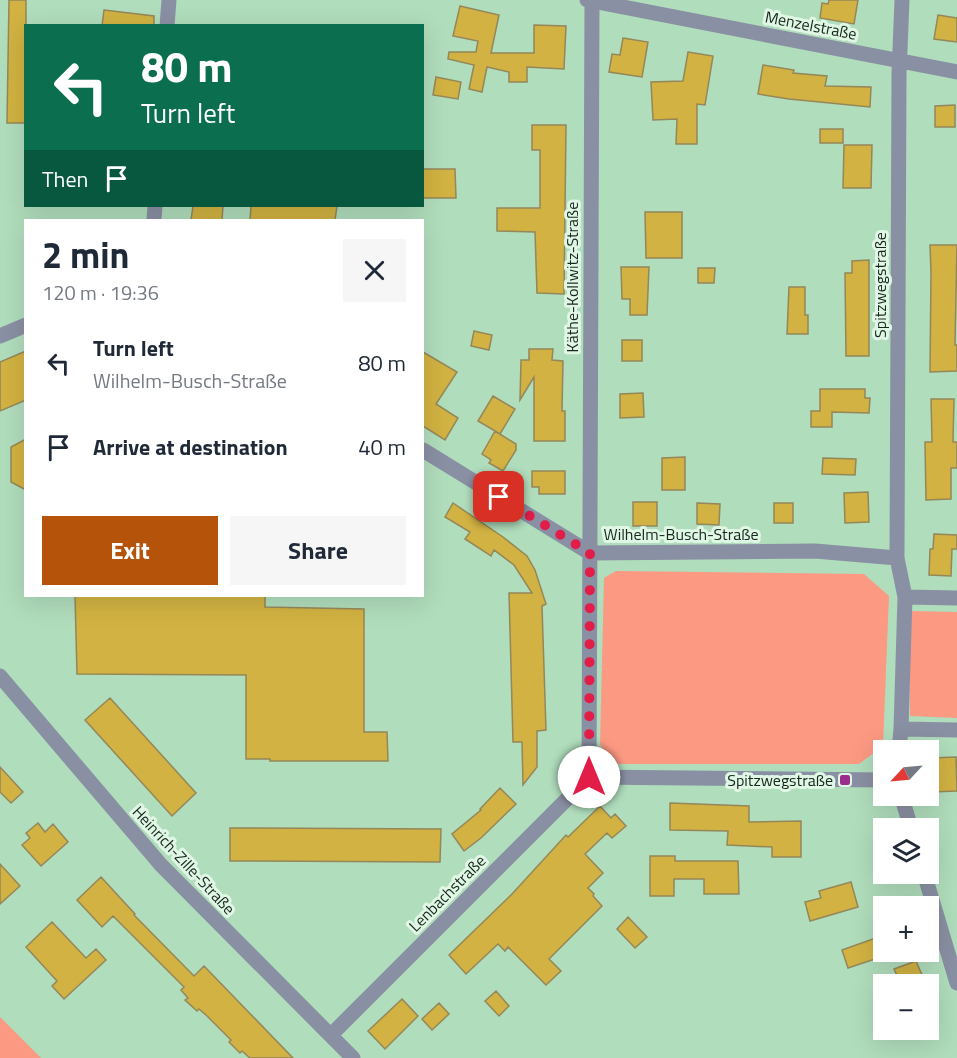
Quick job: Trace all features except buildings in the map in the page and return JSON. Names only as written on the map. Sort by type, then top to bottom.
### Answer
[{"type":"street","points":[[167,24],[168,0]]},
{"type":"street","name":"Spitzwegstraße","points":[[900,740],[905,597],[897,558],[899,60],[902,0]]},
{"type":"street","name":"Menzelstraße","points":[[589,1],[957,72]]},
{"type":"street","name":"Käthe-Kollwitz-Straße","points":[[589,1],[590,553]]},
{"type":"street","points":[[0,336],[24,326]]},
{"type":"street","name":"Wilhelm-Busch-Straße","points":[[424,451],[590,553],[815,551],[897,558]]},
{"type":"street","points":[[590,553],[589,777],[873,780]]},
{"type":"street","points":[[905,597],[957,598]]},
{"type":"street","name":"Heinrich-Zille-Straße","points":[[0,676],[161,865],[353,1058]]},
{"type":"street","points":[[901,729],[957,730]]},
{"type":"street","name":"Lenbachstraße","points":[[331,1035],[589,777]]},
{"type":"street","points":[[927,884],[957,983]]},
{"type":"shaded area","points":[[616,571],[864,574],[889,596],[883,740],[873,740],[873,754],[859,764],[616,764],[600,745],[604,578]]},
{"type":"shaded area","points":[[909,611],[957,612],[957,718],[910,716]]},
{"type":"shaded area","points":[[0,1017],[41,1058],[0,1058]]},
{"type":"place","name":"Spitzwegstraße","points":[[845,780]]},
{"type":"route","points":[[499,497],[590,553],[589,777]]}]
